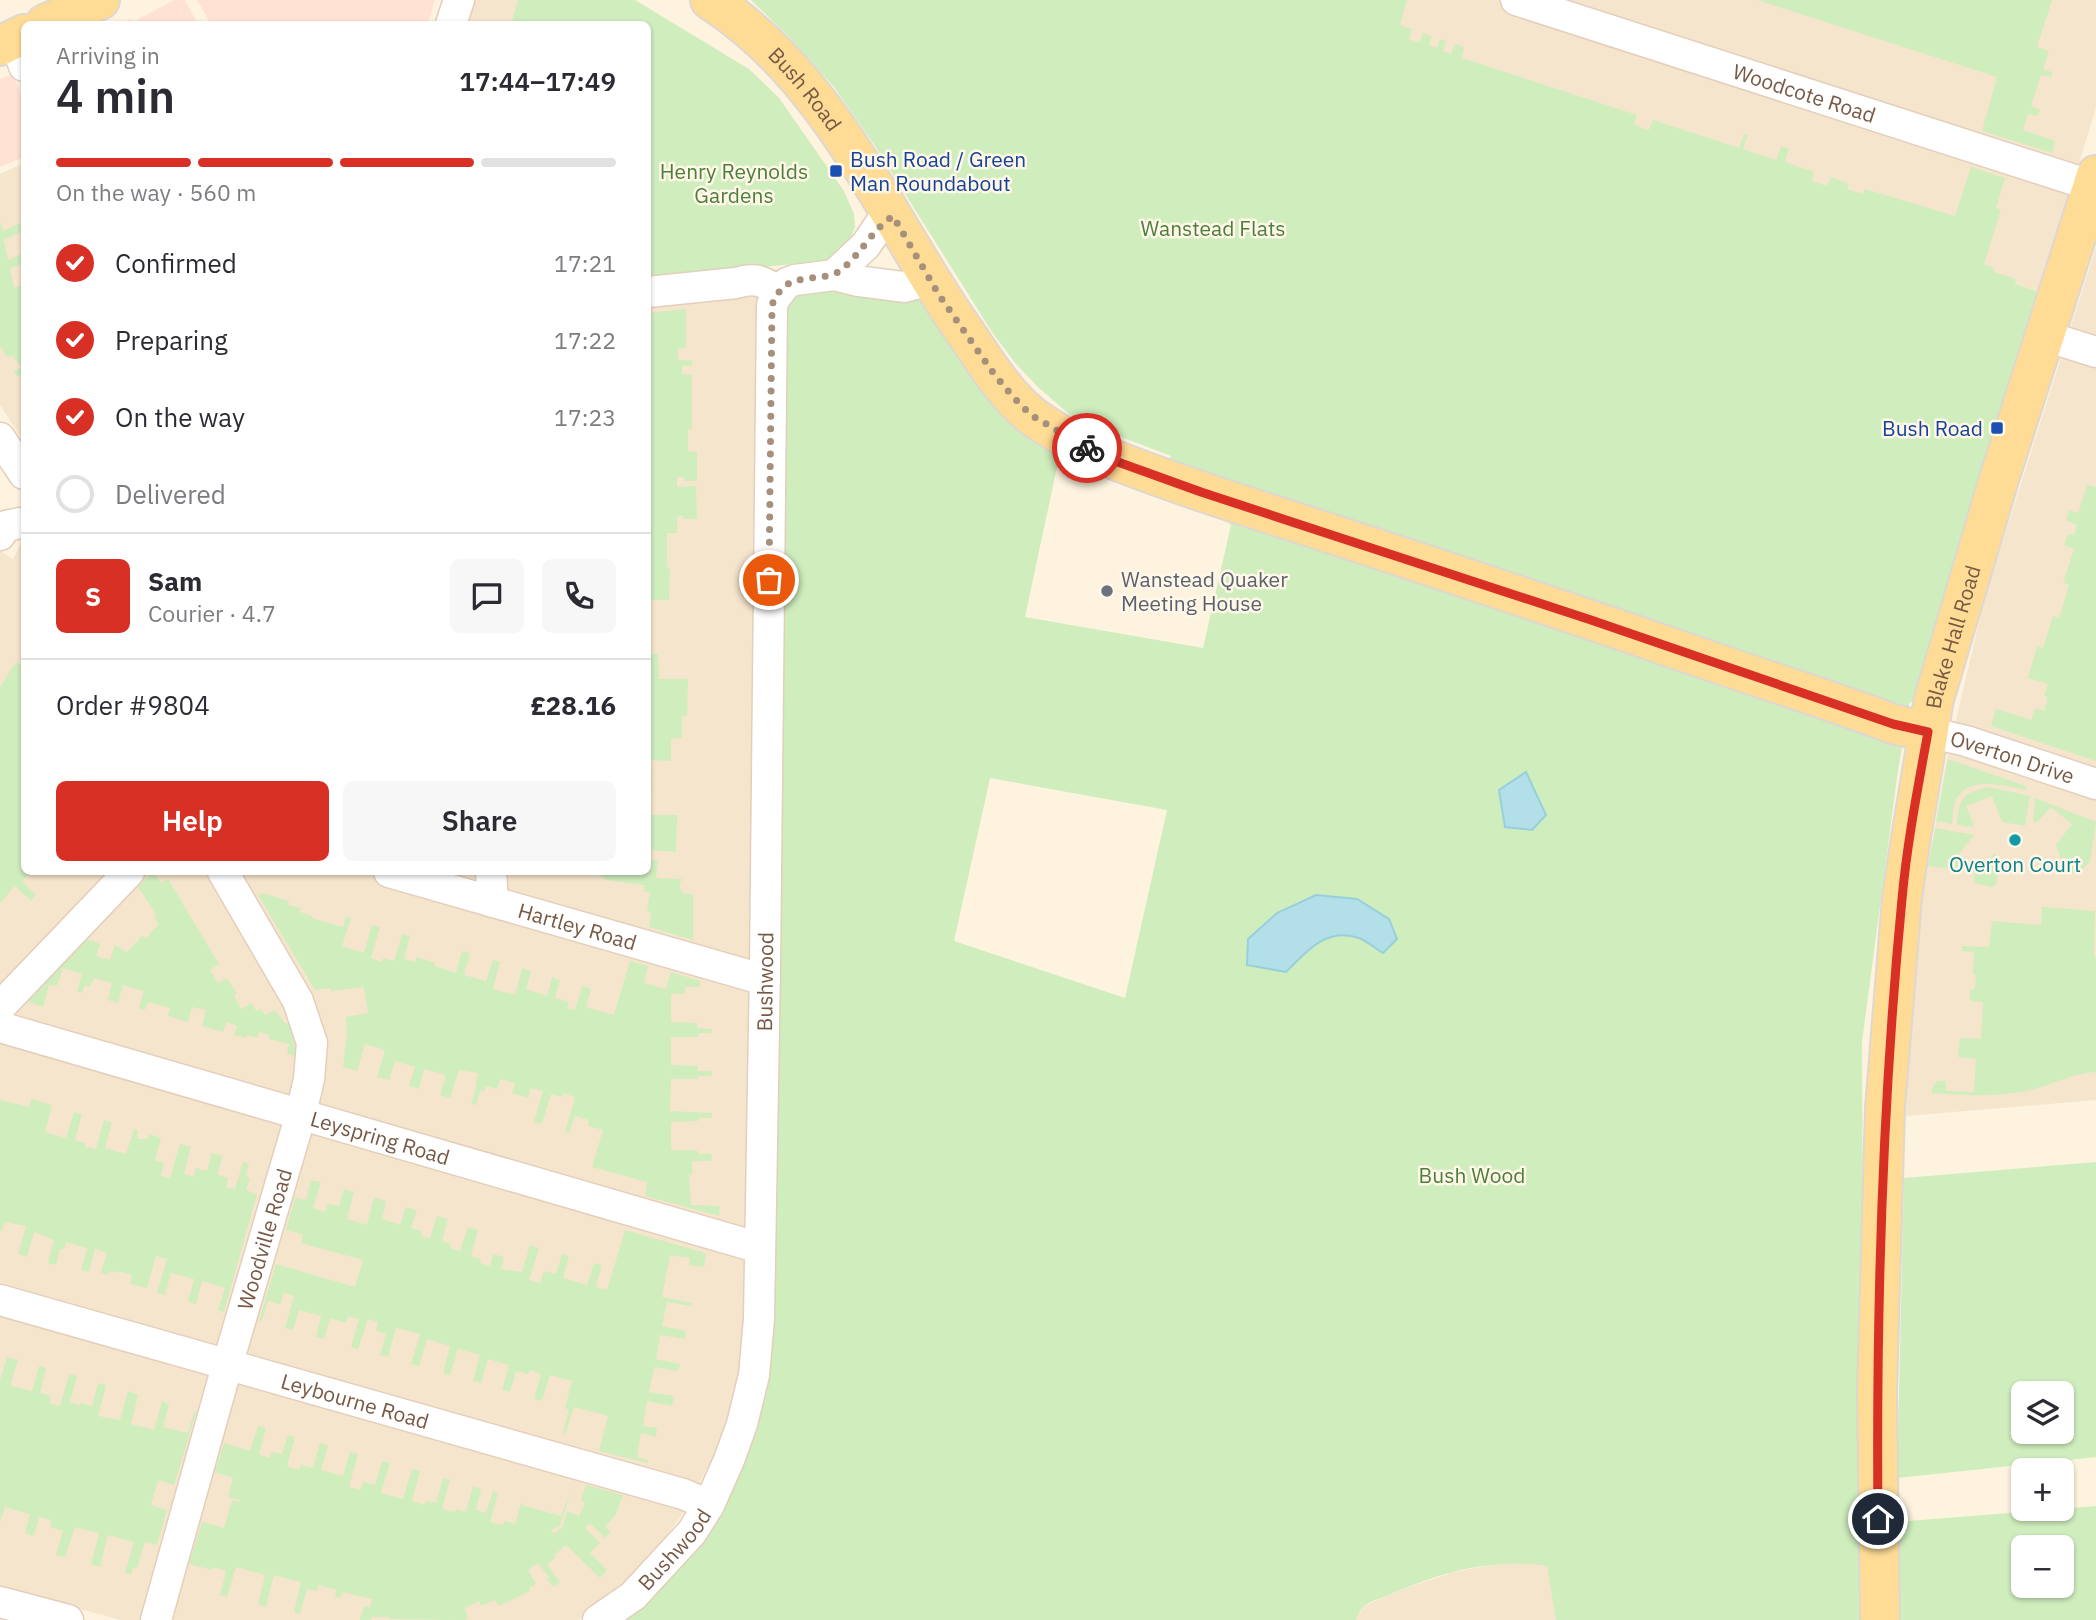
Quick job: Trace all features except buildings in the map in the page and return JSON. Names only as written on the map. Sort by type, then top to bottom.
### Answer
[{"type":"main road","points":[[61,21],[100,0]]},
{"type":"main road","name":"Bush Road","points":[[710,0],[744,24],[783,60],[837,128],[928,275],[994,374],[1031,415],[1049,426],[1104,457],[1201,492],[1591,620],[1893,724],[1928,732]]},
{"type":"main road","name":"Blake Hall Road","points":[[1880,1620],[1877,1392],[1885,1108],[1902,898],[1934,699],[2000,475],[2094,181]]},
{"type":"street","points":[[436,21],[442,0]]},
{"type":"street","points":[[452,21],[459,0]]},
{"type":"street","name":"Woodcote Road","points":[[1516,0],[2094,181]]},
{"type":"street","points":[[834,275],[866,245],[880,224],[893,216]]},
{"type":"street","points":[[651,292],[749,279],[761,280],[779,291],[795,280],[834,275],[904,287],[915,284],[928,275]]},
{"type":"street","name":"Bushwood","points":[[598,1620],[633,1596],[692,1532],[709,1505],[729,1460],[742,1424],[754,1375],[759,1319],[765,980],[772,305],[779,291]]},
{"type":"street","points":[[2045,336],[2096,352]]},
{"type":"street","points":[[0,438],[21,470]]},
{"type":"street","name":"Overton Drive","points":[[1928,732],[1976,744],[2096,784]]},
{"type":"street","points":[[0,1007],[126,875]]},
{"type":"street","name":"Woodville Road","points":[[156,1620],[309,1079],[312,1042],[298,1001],[225,875]]},
{"type":"street","name":"Hartley Road","points":[[399,875],[765,980]]},
{"type":"street","points":[[491,875],[493,902]]},
{"type":"street","name":"Leyspring Road","points":[[0,1027],[760,1248]]},
{"type":"street","name":"Leybourne Road","points":[[0,1300],[683,1494],[709,1505]]},
{"type":"street","points":[[0,1602],[68,1620]]},
{"type":"shaded area","points":[[174,0],[185,0],[196,21],[135,21]]},
{"type":"shaded area","points":[[197,0],[435,0],[429,21],[209,21]]},
{"type":"shaded area","points":[[450,0],[532,0],[526,21],[444,21]]},
{"type":"shaded area","points":[[1407,0],[2096,0],[2096,108],[2039,292],[1383,77]]},
{"type":"shaded area","points":[[13,74],[21,96],[21,158],[0,167],[0,79]]},
{"type":"shaded area","points":[[21,164],[21,437],[0,405],[0,174]]},
{"type":"shaded area","points":[[2096,247],[2096,1100],[1906,1116],[1909,1044],[1922,903],[1946,762],[1985,597]]},
{"type":"shaded area","points":[[764,289],[752,1321],[736,1413],[684,1512],[627,1589],[578,1620],[121,1620],[0,1588],[0,551],[13,559],[21,543],[21,875],[651,875],[651,305]]},
{"type":"shaded area","points":[[1527,1562],[1568,1569],[1634,1620],[1356,1620],[1364,1606],[1406,1588],[1455,1572],[1495,1564]]},
{"type":"green space","name":"Henry Reynolds Gardens","points":[[518,0],[635,0],[749,69],[779,98],[844,191],[854,214],[855,227],[851,238],[837,255],[825,261],[651,279],[651,21],[512,21]]},
{"type":"green space","name":"Bush Wood","points":[[751,0],[1407,0],[1400,25],[1412,29],[1409,39],[1419,43],[1423,33],[1432,36],[1429,45],[1437,48],[1440,39],[1446,41],[1443,51],[1451,54],[1455,44],[1464,47],[1462,58],[1637,115],[1634,125],[1649,130],[1653,120],[1739,148],[1744,134],[1748,135],[1743,149],[1776,160],[1781,147],[1789,148],[1785,162],[1814,172],[1812,181],[1827,186],[1831,177],[1849,184],[1847,189],[1863,194],[1865,189],[1955,216],[1971,167],[2005,178],[1996,208],[2001,210],[1984,264],[1994,268],[1994,272],[2016,279],[2015,284],[2039,292],[1915,699],[1909,704],[1862,1042],[1865,1620],[1556,1620],[1547,1566],[1507,1564],[1466,1569],[1408,1587],[1367,1604],[1356,1620],[623,1620],[758,1411],[787,306],[797,295],[817,287],[913,297],[925,301],[1060,453],[1025,617],[1203,648],[1231,525],[1164,471],[1171,456],[1069,414],[1016,364],[992,332],[875,146],[834,87]],"holes":[[[990,778],[1167,810],[1125,998],[954,941]]]},
{"type":"green space","points":[[1757,0],[2052,0],[2037,47],[2049,51],[2043,69],[2052,72],[2051,77],[2041,75],[2031,106],[2040,110],[2038,116],[2028,114],[2023,130],[2055,141],[2052,153],[1982,131],[1997,77]]},
{"type":"green space","points":[[0,221],[3,231],[21,223],[21,232],[4,240],[8,260],[21,254],[21,264],[10,269],[14,288],[21,285],[21,367],[12,355],[7,357],[0,346]]},
{"type":"green space","points":[[686,309],[686,348],[678,348],[678,360],[692,361],[692,366],[682,366],[682,374],[692,375],[692,429],[688,429],[688,451],[697,452],[697,481],[684,481],[684,477],[677,477],[677,487],[696,486],[697,519],[677,516],[677,533],[667,533],[669,600],[651,600],[651,313]]},
{"type":"green space","points":[[21,367],[21,374],[17,377],[14,372]]},
{"type":"green space","points":[[2087,485],[2096,487],[2096,761],[1991,726],[1996,709],[2031,720],[2035,708],[2044,711],[2048,697],[2044,696],[2048,684],[2028,678],[2037,646],[2043,648],[2053,616],[2059,618],[2069,585],[2063,583],[2074,549],[2064,545],[2068,534],[2074,535],[2077,525],[2066,520],[2069,510],[2078,513]]},
{"type":"green space","points":[[651,654],[658,654],[659,679],[688,679],[687,716],[682,716],[682,738],[671,739],[671,761],[651,760]]},
{"type":"green space","points":[[16,662],[21,665],[21,875],[28,875],[22,881],[36,895],[31,901],[15,886],[0,903],[0,687]]},
{"type":"green space","points":[[1948,760],[2026,786],[2026,790],[1987,784],[1968,788],[1955,802],[1952,824],[1936,821]]},
{"type":"green space","points":[[1989,787],[2030,796],[2025,826],[2002,822],[1992,796],[1966,806],[1974,826],[1957,824],[1959,808],[1964,798],[1974,791]]},
{"type":"green space","points":[[2035,798],[2096,822],[2090,862],[2077,874],[2065,871],[2056,845],[2072,824],[2051,807],[2036,823],[2033,821]]},
{"type":"green space","points":[[651,815],[677,815],[676,852],[651,850]]},
{"type":"green space","points":[[1935,828],[1974,835],[1959,854],[1980,870],[1995,852],[1999,867],[1996,884],[1992,887],[1974,883],[1974,872],[1928,866]]},
{"type":"green space","points":[[651,860],[658,860],[656,878],[683,879],[680,889],[685,894],[693,894],[693,940],[649,927],[651,912],[647,911],[650,892],[643,891],[644,885],[607,880],[598,875],[651,875]]},
{"type":"green space","points":[[150,875],[155,875],[161,883],[168,879],[219,964],[210,970],[218,983],[227,978],[237,994],[234,996],[241,1009],[252,1003],[256,1011],[261,1009],[265,1015],[275,1010],[285,1023],[289,1024],[295,1056],[287,1054],[289,1044],[269,1039],[269,1035],[259,1032],[257,1038],[247,1035],[246,1038],[234,1035],[237,1026],[226,1022],[223,1032],[202,1026],[206,1010],[192,1007],[188,1022],[168,1016],[170,1008],[148,1002],[145,1010],[139,1008],[144,991],[123,985],[118,1003],[108,1000],[112,983],[94,978],[90,987],[85,985],[82,993],[77,991],[82,974],[63,968],[57,986],[49,985],[43,1007],[28,1002],[86,939],[100,944],[96,956],[110,960],[115,945],[127,952],[142,936],[146,938],[159,924],[154,916],[156,914],[138,887]]},
{"type":"green space","points":[[263,893],[289,901],[288,905],[301,908],[300,912],[312,918],[343,927],[346,917],[351,918],[342,946],[364,953],[372,925],[380,927],[371,958],[382,962],[383,958],[394,961],[402,934],[410,936],[404,959],[415,962],[417,957],[456,973],[462,951],[470,953],[464,975],[486,981],[493,960],[500,962],[493,989],[515,995],[522,968],[531,971],[526,989],[547,996],[552,977],[560,980],[555,998],[569,1002],[567,1008],[575,1010],[582,986],[591,989],[586,1007],[614,1015],[630,961],[648,966],[644,983],[666,989],[671,972],[700,981],[700,987],[685,987],[685,994],[671,994],[671,1022],[697,1023],[697,1028],[712,1029],[712,1033],[699,1033],[698,1037],[671,1037],[671,1065],[698,1066],[698,1071],[712,1071],[712,1076],[671,1079],[670,1111],[712,1113],[712,1118],[671,1122],[671,1150],[697,1150],[698,1154],[712,1154],[711,1161],[692,1161],[692,1174],[689,1175],[691,1205],[720,1206],[719,1216],[645,1196],[647,1182],[592,1167],[603,1130],[588,1126],[589,1120],[575,1116],[569,1133],[565,1132],[575,1097],[563,1093],[562,1097],[551,1094],[542,1124],[534,1122],[543,1091],[531,1088],[528,1098],[512,1093],[515,1083],[500,1079],[497,1089],[486,1086],[484,1092],[480,1091],[476,1105],[471,1104],[478,1073],[459,1070],[450,1098],[440,1095],[446,1075],[424,1069],[419,1089],[409,1086],[415,1067],[395,1061],[389,1080],[377,1077],[385,1050],[365,1044],[357,1071],[343,1067],[346,1017],[368,1013],[364,987],[315,990],[258,895]]},
{"type":"green space","points":[[2042,907],[2095,911],[2096,1072],[2010,1094],[1931,1093],[1938,1081],[1946,1081],[1946,1091],[1974,1092],[1976,1059],[1958,1057],[1960,1038],[1981,1039],[1983,1002],[1970,1001],[1970,991],[1975,988],[1974,952],[1962,951],[1962,946],[1989,947],[1992,921],[2041,925]]},
{"type":"green space","points":[[31,1099],[52,1105],[45,1132],[66,1138],[74,1112],[82,1114],[75,1140],[85,1143],[85,1147],[96,1149],[104,1120],[112,1123],[105,1148],[126,1154],[134,1129],[138,1131],[138,1139],[147,1139],[149,1134],[161,1138],[155,1160],[164,1163],[161,1176],[170,1178],[180,1144],[191,1147],[184,1174],[194,1177],[196,1168],[207,1171],[212,1153],[223,1156],[217,1174],[228,1178],[226,1187],[235,1189],[243,1162],[249,1164],[246,1176],[250,1178],[246,1190],[257,1194],[224,1312],[218,1310],[225,1288],[202,1281],[196,1304],[188,1302],[194,1279],[171,1273],[165,1295],[157,1293],[167,1259],[156,1256],[147,1288],[130,1284],[132,1275],[118,1271],[109,1271],[108,1275],[101,1273],[107,1253],[95,1249],[89,1272],[81,1270],[87,1248],[66,1242],[64,1249],[60,1249],[56,1265],[48,1263],[54,1240],[34,1232],[27,1257],[18,1254],[26,1226],[5,1222],[0,1231],[0,1100],[29,1107]]},
{"type":"green space","points":[[2096,1162],[2096,1457],[2011,1458],[2011,1466],[1897,1478],[1904,1178]]},
{"type":"green space","points":[[311,1180],[321,1182],[313,1208],[325,1212],[328,1204],[339,1206],[344,1189],[354,1192],[347,1219],[367,1225],[374,1197],[386,1201],[382,1219],[400,1225],[406,1207],[417,1210],[411,1228],[422,1231],[421,1236],[430,1238],[437,1216],[448,1219],[442,1241],[451,1244],[450,1248],[460,1251],[468,1227],[478,1230],[471,1256],[490,1266],[493,1254],[504,1257],[501,1269],[522,1272],[530,1245],[539,1248],[529,1280],[540,1283],[544,1271],[556,1274],[562,1254],[569,1256],[563,1278],[587,1285],[594,1263],[602,1265],[596,1287],[607,1290],[625,1230],[706,1253],[704,1267],[689,1265],[690,1258],[670,1255],[662,1297],[692,1303],[691,1306],[667,1302],[662,1326],[686,1331],[685,1339],[660,1335],[656,1359],[680,1364],[678,1371],[654,1367],[649,1392],[674,1396],[672,1406],[647,1401],[643,1426],[657,1428],[656,1437],[641,1433],[637,1457],[648,1460],[647,1463],[599,1451],[608,1416],[574,1407],[565,1434],[563,1433],[569,1410],[565,1408],[572,1381],[550,1375],[542,1401],[534,1399],[541,1374],[530,1370],[528,1374],[516,1371],[510,1392],[502,1390],[509,1365],[488,1359],[481,1383],[473,1381],[480,1355],[458,1349],[450,1375],[443,1373],[450,1346],[427,1339],[419,1366],[411,1364],[420,1334],[396,1328],[388,1357],[380,1355],[386,1334],[376,1331],[378,1322],[368,1319],[358,1349],[351,1347],[359,1319],[348,1316],[346,1323],[330,1318],[324,1339],[316,1337],[321,1316],[299,1310],[293,1330],[285,1328],[294,1296],[284,1293],[280,1304],[268,1301],[262,1321],[259,1321],[276,1264],[355,1287],[363,1260],[301,1243],[303,1235],[286,1230],[295,1197],[306,1200]]},
{"type":"green space","points":[[7,1357],[18,1360],[12,1386],[32,1391],[39,1366],[46,1368],[40,1393],[51,1396],[49,1403],[60,1406],[69,1374],[77,1376],[70,1402],[80,1406],[81,1403],[92,1406],[98,1383],[106,1385],[98,1416],[120,1420],[128,1391],[138,1395],[131,1424],[154,1430],[162,1401],[169,1404],[163,1427],[188,1433],[194,1412],[196,1413],[174,1485],[158,1480],[151,1505],[167,1510],[157,1545],[145,1542],[137,1568],[133,1568],[131,1575],[125,1573],[134,1542],[108,1535],[100,1567],[91,1564],[99,1533],[75,1527],[65,1557],[56,1555],[63,1531],[50,1527],[51,1520],[39,1517],[34,1536],[25,1533],[30,1514],[5,1507],[0,1523],[0,1380]]},
{"type":"green space","points":[[258,1426],[266,1428],[259,1454],[269,1458],[272,1452],[282,1454],[288,1435],[295,1437],[287,1466],[299,1470],[301,1465],[313,1468],[320,1443],[328,1446],[321,1470],[343,1476],[350,1452],[358,1454],[349,1487],[360,1490],[363,1482],[375,1485],[382,1461],[390,1463],[381,1493],[403,1499],[412,1469],[420,1471],[412,1501],[424,1505],[426,1501],[436,1503],[443,1478],[450,1480],[442,1509],[466,1512],[473,1486],[481,1489],[476,1510],[486,1513],[493,1491],[498,1493],[490,1522],[503,1525],[505,1521],[515,1524],[521,1503],[561,1516],[572,1488],[560,1525],[551,1530],[554,1533],[562,1528],[567,1511],[579,1516],[585,1503],[581,1501],[586,1485],[623,1495],[615,1516],[605,1526],[611,1532],[605,1538],[590,1523],[585,1528],[600,1543],[590,1553],[607,1570],[600,1578],[566,1545],[547,1565],[560,1582],[553,1587],[538,1563],[528,1570],[536,1584],[529,1588],[530,1591],[499,1606],[495,1600],[481,1606],[479,1601],[465,1608],[468,1619],[463,1620],[372,1617],[371,1620],[360,1620],[364,1606],[370,1608],[372,1599],[342,1592],[340,1598],[335,1596],[336,1590],[319,1585],[317,1591],[307,1589],[300,1614],[294,1612],[301,1582],[274,1575],[266,1607],[258,1604],[265,1575],[236,1567],[227,1597],[220,1595],[226,1571],[189,1564],[202,1522],[224,1528],[232,1500],[240,1500],[228,1497],[233,1478],[215,1472],[224,1443],[250,1451]]},
{"type":"green space","points":[[2096,1506],[2096,1620],[1898,1620],[1896,1522],[2011,1513],[2011,1521],[2074,1521],[2074,1508]]},
{"type":"water","points":[[1526,772],[1546,815],[1532,830],[1505,827],[1499,790]]},
{"type":"water","points":[[1316,895],[1357,899],[1389,919],[1397,939],[1383,953],[1359,938],[1347,935],[1327,938],[1310,949],[1286,972],[1247,965],[1248,939],[1277,913]]},
{"type":"way so far","points":[[769,580],[772,305],[779,291],[787,283],[834,275],[866,245],[880,224],[893,216],[939,295],[1014,398],[1031,415],[1087,448]]},
{"type":"place","name":"Bush Road / Green Man Roundabout","points":[[836,171]]},
{"type":"place","name":"Bush Road","points":[[1997,428]]},
{"type":"place","name":"Wanstead Quaker Meeting House","points":[[1107,591]]},
{"type":"place","name":"Overton Court","points":[[2015,840]]},
{"type":"route","points":[[1087,448],[1104,457],[1201,492],[1591,620],[1893,724],[1928,732],[1902,898],[1885,1102],[1877,1392],[1878,1519]]},
{"type":"park label","name":"Wanstead Flats","points":[[1213,228]]}]
